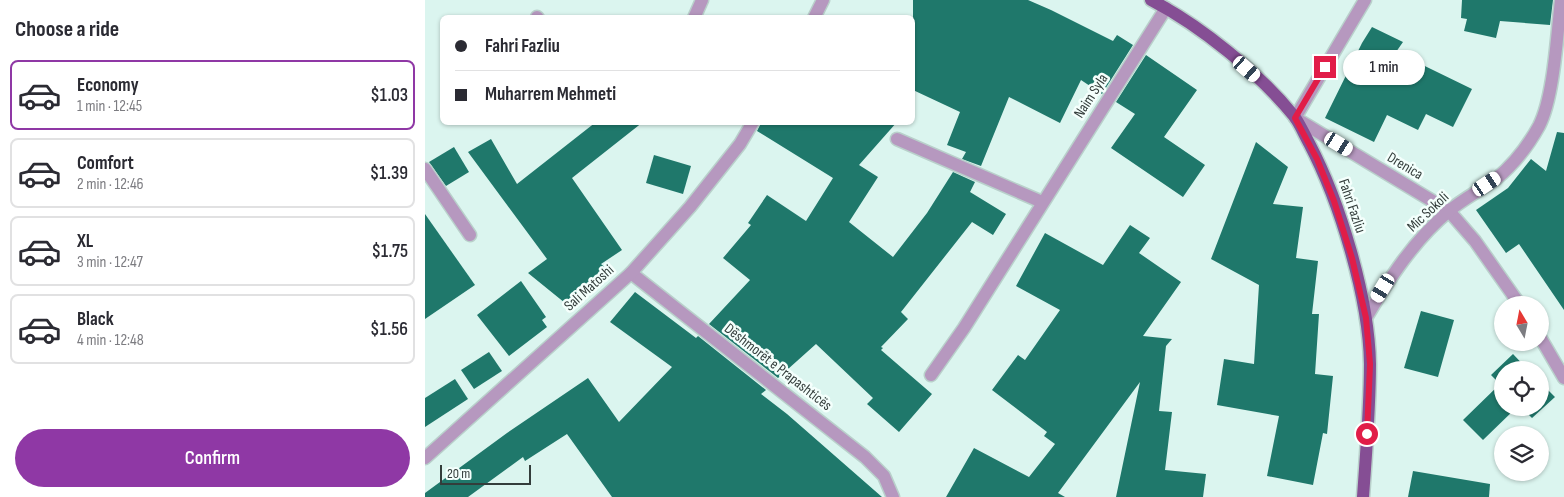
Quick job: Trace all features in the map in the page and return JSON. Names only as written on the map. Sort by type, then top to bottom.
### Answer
[{"type":"main road","name":"Fahri Fazliu","points":[[1151,0],[1166,8],[1217,44],[1261,82],[1295,118],[1317,159],[1334,201],[1352,258],[1366,318],[1370,364],[1363,497]]},
{"type":"street","points":[[695,15],[702,0]]},
{"type":"street","points":[[816,15],[823,0]]},
{"type":"street","points":[[1295,118],[1365,0]]},
{"type":"street","name":"Mic Sokoli","points":[[1366,318],[1392,273],[1417,243],[1449,210],[1498,177],[1523,152],[1539,125],[1549,92],[1561,0]]},
{"type":"street","name":"Naim Syla","points":[[931,375],[964,328],[1166,8]]},
{"type":"street","name":"Drenica","points":[[1295,118],[1449,210],[1475,241],[1515,296]]},
{"type":"street","name":"Sali Matoshi","points":[[425,458],[631,273],[690,207],[740,144],[751,125]]},
{"type":"street","points":[[897,139],[1042,202]]},
{"type":"street","points":[[425,168],[470,235]]},
{"type":"street","name":"Dëshmorët e Prapashticës","points":[[631,273],[865,456],[884,476],[893,497]]},
{"type":"street","points":[[1548,351],[1564,378]]},
{"type":"building","points":[[913,0],[1028,0],[1113,41],[1117,35],[1133,45],[1102,94],[1081,80],[1060,123],[1009,97],[981,166],[962,159],[966,152],[947,145],[960,112],[915,91],[915,15],[913,15]]},
{"type":"building","points":[[1462,0],[1553,0],[1550,25],[1500,21],[1496,38],[1464,31],[1467,19],[1461,18]]},
{"type":"building","points":[[1372,27],[1403,42],[1396,52],[1472,89],[1453,127],[1426,114],[1418,130],[1387,115],[1374,142],[1325,118],[1362,43]]},
{"type":"building","points":[[1146,55],[1197,90],[1164,137],[1205,165],[1183,197],[1111,148],[1135,114],[1116,102]]},
{"type":"building","points":[[592,125],[639,125],[572,178],[622,250],[601,264],[609,271],[565,303],[528,273],[547,259],[468,152],[491,139],[517,184]]},
{"type":"building","points":[[760,125],[894,125],[859,165],[878,177],[849,222],[893,257],[927,213],[953,172],[975,182],[970,192],[1006,214],[993,235],[972,222],[901,312],[908,319],[881,347],[883,348],[881,350],[932,394],[899,432],[867,404],[873,398],[816,344],[778,378],[709,324],[750,280],[723,258],[751,225],[748,223],[767,195],[806,221],[833,178],[757,131]]},
{"type":"building","points":[[1557,132],[1564,133],[1564,310],[1519,244],[1506,253],[1476,210],[1508,188],[1531,159],[1546,171]]},
{"type":"building","points":[[1256,142],[1288,167],[1273,204],[1303,207],[1296,258],[1318,261],[1312,314],[1319,314],[1315,374],[1333,376],[1327,434],[1323,433],[1313,485],[1267,476],[1279,416],[1217,405],[1224,359],[1254,364],[1259,285],[1211,259]]},
{"type":"building","points":[[454,147],[469,172],[446,186],[429,162]]},
{"type":"building","points":[[654,155],[691,166],[683,194],[646,183]]},
{"type":"building","points":[[425,214],[475,285],[425,319]]},
{"type":"building","points":[[1130,225],[1150,238],[1139,253],[1181,282],[1143,336],[1172,339],[1166,346],[1159,411],[1172,412],[1165,470],[1206,474],[1203,497],[1116,497],[1140,382],[1058,493],[1065,497],[946,497],[974,448],[1029,477],[1055,444],[1044,436],[1047,432],[992,390],[1018,355],[1025,360],[1060,310],[1016,286],[1045,233],[1103,265]]},
{"type":"building","points":[[521,281],[546,317],[542,320],[547,327],[509,356],[477,315]]},
{"type":"building","points":[[635,292],[696,338],[698,336],[766,390],[761,394],[787,414],[882,497],[612,497],[567,434],[525,461],[523,457],[468,497],[425,497],[425,493],[507,433],[588,378],[619,422],[672,367],[610,322]]},
{"type":"building","points":[[1421,311],[1454,320],[1438,377],[1404,368]]},
{"type":"building","points":[[489,352],[502,371],[474,389],[461,370]]},
{"type":"building","points":[[1513,354],[1520,361],[1506,361]]},
{"type":"building","points":[[455,379],[468,399],[425,427],[425,398]]},
{"type":"building","points":[[1494,390],[1494,416],[1508,416],[1497,426],[1494,426],[1494,429],[1483,440],[1463,420]]},
{"type":"building","points":[[1549,391],[1555,397],[1549,402]]},
{"type":"building","points":[[1413,471],[1490,484],[1489,497],[1408,497]]},
{"type":"route","points":[[1325,67],[1295,118],[1317,159],[1334,201],[1352,258],[1366,318],[1370,364],[1367,434]]}]
